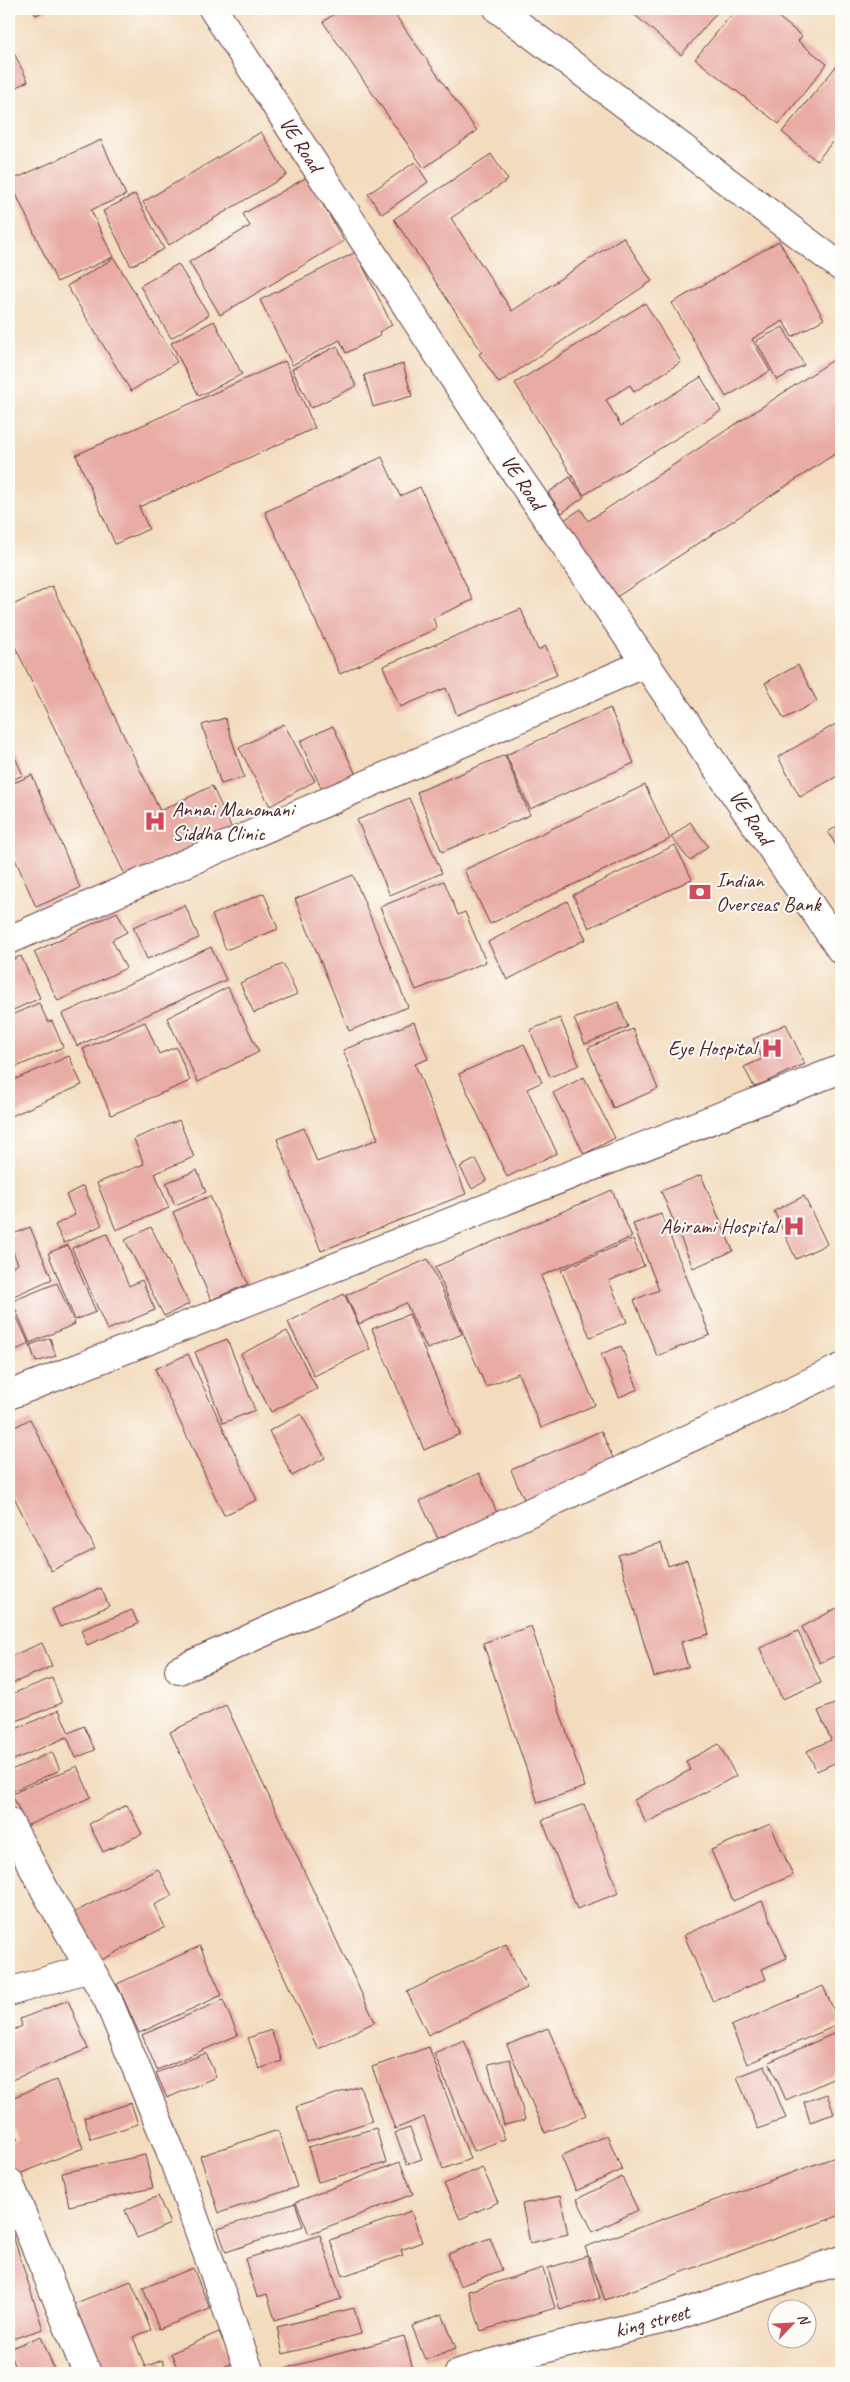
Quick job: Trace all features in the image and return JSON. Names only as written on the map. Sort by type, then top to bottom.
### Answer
[{"type":"street","name":"VE Road","points":[[213,9],[509,462],[841,950]]},
{"type":"street","points":[[498,9],[841,267]]},
{"type":"street","points":[[9,940],[646,663]]},
{"type":"street","points":[[9,1395],[841,1069]]},
{"type":"street","points":[[179,1670],[455,1548],[841,1368]]},
{"type":"street","points":[[9,1822],[108,2000],[170,2150],[250,2373]]},
{"type":"street","points":[[9,1992],[89,1968]]},
{"type":"street","points":[[9,2182],[88,2373]]},
{"type":"street","name":"king street","points":[[459,2373],[528,2364],[841,2260]]},
{"type":"building","points":[[33,9],[49,9],[36,15]]},
{"type":"building","points":[[341,9],[391,9],[477,131],[424,168],[323,22]]},
{"type":"building","points":[[628,9],[720,9],[681,55]]},
{"type":"building","points":[[736,9],[768,9],[802,36],[798,41],[827,64],[779,124],[695,59]]},
{"type":"building","points":[[9,46],[28,81],[9,91]]},
{"type":"building","points":[[838,64],[841,67],[841,131],[817,161],[782,132]]},
{"type":"building","points":[[261,132],[287,175],[169,245],[143,202]]},
{"type":"building","points":[[101,140],[126,195],[91,210],[113,257],[57,282],[10,181]]},
{"type":"building","points":[[491,154],[508,180],[451,218],[512,311],[623,237],[652,281],[499,383],[479,354],[482,352],[394,219]]},
{"type":"building","points":[[415,162],[428,182],[382,214],[368,194]]},
{"type":"building","points":[[307,177],[344,241],[220,315],[189,262],[250,226],[243,214]]},
{"type":"building","points":[[135,194],[164,249],[131,266],[103,211]]},
{"type":"building","points":[[779,241],[824,319],[792,337],[783,321],[752,339],[770,371],[726,397],[672,303]]},
{"type":"building","points":[[356,252],[392,325],[379,332],[380,336],[346,353],[340,340],[292,365],[260,300]]},
{"type":"building","points":[[114,258],[177,362],[131,391],[67,286]]},
{"type":"building","points":[[178,264],[209,315],[171,338],[140,286]]},
{"type":"building","points":[[645,303],[681,362],[634,392],[630,385],[606,400],[621,426],[701,377],[721,411],[584,495],[515,383]]},
{"type":"building","points":[[214,321],[242,374],[199,396],[171,343]]},
{"type":"building","points":[[783,327],[804,365],[777,380],[756,341]]},
{"type":"building","points":[[337,346],[356,386],[311,408],[292,369]]},
{"type":"building","points":[[841,355],[841,450],[615,598],[564,520],[581,509],[588,521]]},
{"type":"building","points":[[285,361],[315,428],[139,507],[149,529],[115,544],[76,455]]},
{"type":"building","points":[[403,364],[412,396],[373,407],[364,375]]},
{"type":"building","points":[[382,457],[400,496],[420,487],[473,600],[433,618],[437,628],[340,674],[265,512]]},
{"type":"building","points":[[570,477],[584,497],[562,513],[548,493]]},
{"type":"building","points":[[52,586],[160,811],[212,786],[234,833],[129,883],[9,634],[9,607]]},
{"type":"building","points":[[521,609],[538,650],[546,646],[557,675],[457,715],[446,688],[400,707],[383,666]]},
{"type":"building","points":[[798,665],[817,701],[784,719],[765,683]]},
{"type":"building","points":[[610,708],[634,763],[530,809],[506,755]]},
{"type":"building","points":[[225,718],[244,777],[221,784],[202,725]]},
{"type":"building","points":[[841,721],[841,774],[800,797],[778,757]]},
{"type":"building","points":[[284,724],[315,781],[270,806],[239,748]]},
{"type":"building","points":[[333,726],[357,777],[323,792],[300,741]]},
{"type":"building","points":[[9,744],[23,775],[9,781]]},
{"type":"building","points":[[505,755],[530,815],[442,852],[417,792]]},
{"type":"building","points":[[32,775],[80,888],[36,907],[9,845],[9,785]]},
{"type":"building","points":[[645,785],[670,839],[490,924],[464,870]]},
{"type":"building","points":[[409,798],[442,873],[390,895],[357,820]]},
{"type":"building","points":[[690,822],[708,846],[690,861],[671,837]]},
{"type":"building","points":[[841,824],[841,854],[828,832]]},
{"type":"building","points":[[675,845],[692,879],[589,928],[573,895]]},
{"type":"building","points":[[353,875],[408,1007],[349,1031],[295,899]]},
{"type":"building","points":[[444,881],[458,915],[465,912],[486,962],[416,990],[380,907]]},
{"type":"building","points":[[264,893],[278,929],[226,950],[212,915]]},
{"type":"building","points":[[567,901],[586,939],[507,980],[488,942]]},
{"type":"building","points":[[185,905],[199,938],[147,959],[133,927]]},
{"type":"building","points":[[117,912],[127,932],[112,940],[126,968],[58,1001],[34,952]]},
{"type":"building","points":[[211,947],[226,980],[77,1046],[62,1014]]},
{"type":"building","points":[[21,956],[40,998],[9,1012],[9,961]]},
{"type":"building","points":[[283,964],[297,994],[254,1013],[240,983]]},
{"type":"building","points":[[228,987],[259,1052],[198,1082],[167,1018]]},
{"type":"building","points":[[618,1002],[628,1027],[585,1044],[574,1019]]},
{"type":"building","points":[[39,1003],[48,1022],[52,1021],[63,1047],[9,1070],[9,1016]]},
{"type":"building","points":[[560,1018],[579,1065],[550,1077],[530,1030]]},
{"type":"building","points":[[145,1022],[159,1054],[176,1047],[190,1081],[111,1115],[83,1049]]},
{"type":"building","points":[[414,1022],[428,1059],[415,1064],[466,1194],[321,1251],[277,1139],[304,1128],[317,1162],[378,1139],[343,1050]]},
{"type":"building","points":[[786,1024],[805,1064],[754,1087],[744,1067],[762,1059],[753,1039]]},
{"type":"building","points":[[633,1029],[658,1089],[613,1108],[588,1048]]},
{"type":"building","points":[[524,1044],[542,1082],[527,1089],[557,1153],[507,1177],[459,1074]]},
{"type":"building","points":[[69,1056],[82,1085],[9,1117],[9,1082]]},
{"type":"building","points":[[584,1077],[615,1138],[584,1154],[553,1093]]},
{"type":"building","points":[[179,1120],[194,1157],[155,1173],[169,1208],[116,1230],[97,1183],[144,1164],[134,1139]]},
{"type":"building","points":[[476,1159],[487,1180],[472,1189],[460,1167]]},
{"type":"building","points":[[197,1170],[206,1192],[175,1205],[166,1183]]},
{"type":"building","points":[[701,1175],[733,1251],[693,1268],[661,1191]]},
{"type":"building","points":[[83,1186],[102,1225],[64,1243],[55,1225],[75,1215],[66,1195]]},
{"type":"building","points":[[612,1190],[632,1237],[541,1276],[595,1405],[541,1428],[518,1373],[486,1387],[435,1267]]},
{"type":"building","points":[[210,1196],[248,1284],[211,1300],[173,1212]]},
{"type":"building","points":[[804,1196],[827,1244],[796,1259],[774,1211]]},
{"type":"building","points":[[661,1214],[710,1335],[657,1356],[634,1300],[659,1290],[633,1224]]},
{"type":"building","points":[[30,1227],[52,1279],[9,1298],[9,1268],[18,1264],[9,1242],[9,1236]]},
{"type":"building","points":[[151,1227],[189,1304],[164,1316],[125,1240]]},
{"type":"building","points":[[107,1234],[129,1286],[142,1280],[155,1310],[107,1330],[72,1248]]},
{"type":"building","points":[[633,1239],[644,1266],[609,1281],[627,1322],[590,1337],[561,1270]]},
{"type":"building","points":[[68,1245],[96,1312],[75,1320],[48,1253]]},
{"type":"building","points":[[428,1259],[462,1334],[427,1349],[406,1303],[359,1324],[346,1295]]},
{"type":"building","points":[[57,1283],[75,1324],[30,1343],[12,1301]]},
{"type":"building","points":[[344,1294],[370,1349],[314,1376],[288,1322]]},
{"type":"building","points":[[9,1300],[29,1344],[9,1353]]},
{"type":"building","points":[[409,1314],[460,1434],[424,1450],[372,1329]]},
{"type":"building","points":[[287,1331],[317,1389],[271,1412],[241,1354]]},
{"type":"building","points":[[50,1338],[56,1356],[36,1362],[30,1345]]},
{"type":"building","points":[[227,1339],[255,1410],[223,1423],[195,1352]]},
{"type":"building","points":[[621,1346],[638,1389],[619,1397],[601,1354]]},
{"type":"building","points":[[188,1354],[257,1500],[224,1515],[155,1369]]},
{"type":"building","points":[[301,1414],[325,1458],[292,1476],[269,1431]]},
{"type":"building","points":[[30,1419],[95,1549],[51,1571],[9,1487],[9,1430]]},
{"type":"building","points":[[601,1431],[616,1465],[526,1504],[511,1470]]},
{"type":"building","points":[[479,1473],[498,1515],[440,1543],[420,1501]]},
{"type":"building","points":[[661,1543],[668,1566],[687,1560],[709,1634],[681,1642],[688,1667],[654,1677],[618,1555]]},
{"type":"building","points":[[101,1588],[109,1606],[60,1627],[52,1609]]},
{"type":"building","points":[[841,1606],[841,1653],[820,1663],[802,1627]]},
{"type":"building","points":[[132,1610],[138,1624],[87,1645],[81,1630]]},
{"type":"building","points":[[531,1626],[585,1787],[538,1803],[483,1643]]},
{"type":"building","points":[[798,1631],[821,1683],[782,1699],[760,1648]]},
{"type":"building","points":[[42,1643],[52,1666],[9,1685],[9,1657]]},
{"type":"building","points":[[52,1678],[62,1703],[9,1724],[9,1695]]},
{"type":"building","points":[[841,1701],[841,1760],[817,1771],[807,1751],[831,1740],[818,1711]]},
{"type":"building","points":[[226,1705],[375,2022],[318,2049],[170,1732]]},
{"type":"building","points":[[59,1710],[69,1733],[84,1726],[95,1750],[76,1758],[67,1737],[9,1762],[9,1732]]},
{"type":"building","points":[[719,1744],[736,1776],[646,1823],[634,1800],[690,1770],[686,1761]]},
{"type":"building","points":[[52,1752],[60,1770],[13,1791],[9,1780],[9,1771]]},
{"type":"building","points":[[77,1766],[91,1797],[26,1826],[12,1794]]},
{"type":"building","points":[[584,1804],[619,1893],[577,1909],[542,1820]]},
{"type":"building","points":[[127,1805],[142,1834],[103,1852],[89,1824]]},
{"type":"building","points":[[770,1824],[793,1875],[733,1901],[711,1850]]},
{"type":"building","points":[[158,1869],[172,1896],[154,1905],[165,1927],[96,1963],[71,1914]]},
{"type":"building","points":[[762,1901],[787,1958],[762,1969],[766,1979],[713,2002],[684,1935]]},
{"type":"building","points":[[506,1944],[527,1988],[428,2035],[407,1992]]},
{"type":"building","points":[[200,1946],[222,1995],[139,2033],[117,1984]]},
{"type":"building","points":[[823,1986],[840,2024],[747,2064],[731,2026]]},
{"type":"building","points":[[68,2000],[88,2049],[9,2081],[9,2032],[22,2026],[20,2019]]},
{"type":"building","points":[[223,2000],[238,2035],[157,2070],[142,2035]]},
{"type":"building","points":[[548,2028],[586,2115],[545,2133],[507,2045]]},
{"type":"building","points":[[271,2030],[282,2061],[259,2069],[248,2038]]},
{"type":"building","points":[[840,2031],[841,2075],[786,2100],[769,2062]]},
{"type":"building","points":[[464,2040],[505,2139],[474,2151],[434,2053]]},
{"type":"building","points":[[429,2047],[470,2159],[443,2169],[424,2117],[395,2129],[372,2067]]},
{"type":"building","points":[[206,2053],[216,2077],[167,2098],[156,2073]]},
{"type":"building","points":[[510,2059],[525,2120],[504,2125],[488,2064]]},
{"type":"building","points":[[765,2066],[786,2118],[758,2129],[737,2077]]},
{"type":"building","points":[[56,2080],[83,2148],[14,2176],[9,2161],[9,2144],[18,2139],[9,2116],[9,2099]]},
{"type":"building","points":[[360,2086],[372,2121],[307,2142],[296,2107]]},
{"type":"building","points":[[827,2094],[834,2114],[810,2122],[804,2102]]},
{"type":"building","points":[[131,2103],[138,2124],[91,2139],[84,2118]]},
{"type":"building","points":[[376,2128],[386,2163],[318,2182],[308,2147]]},
{"type":"building","points":[[410,2128],[422,2159],[407,2164],[395,2133]]},
{"type":"building","points":[[278,2130],[297,2187],[219,2213],[200,2156]]},
{"type":"building","points":[[607,2135],[622,2170],[576,2191],[561,2156]]},
{"type":"building","points":[[145,2155],[153,2188],[69,2206],[62,2173]]},
{"type":"building","points":[[841,2155],[841,2215],[605,2300],[585,2247]]},
{"type":"building","points":[[400,2162],[413,2194],[309,2234],[296,2202]]},
{"type":"building","points":[[482,2167],[498,2202],[460,2219],[444,2184]]},
{"type":"building","points":[[622,2177],[638,2210],[593,2232],[577,2199]]},
{"type":"building","points":[[158,2196],[170,2224],[137,2238],[125,2210]]},
{"type":"building","points":[[560,2196],[568,2234],[530,2243],[522,2204]]},
{"type":"building","points":[[295,2203],[303,2226],[226,2252],[218,2229]]},
{"type":"building","points":[[411,2211],[422,2242],[401,2250],[403,2255],[343,2276],[330,2240]]},
{"type":"building","points":[[9,2223],[43,2329],[9,2340]]},
{"type":"building","points":[[320,2235],[341,2299],[275,2320],[267,2294],[257,2297],[245,2259]]},
{"type":"building","points":[[490,2238],[502,2270],[460,2286],[448,2254]]},
{"type":"building","points":[[587,2256],[600,2298],[560,2310],[548,2268]]},
{"type":"building","points":[[193,2268],[210,2309],[159,2329],[143,2288]]},
{"type":"building","points":[[543,2268],[555,2308],[481,2331],[468,2291]]},
{"type":"building","points":[[131,2281],[151,2330],[133,2337],[145,2367],[162,2360],[167,2373],[94,2373],[66,2307]]},
{"type":"building","points":[[354,2308],[361,2334],[283,2354],[277,2327]]},
{"type":"building","points":[[442,2314],[456,2348],[425,2360],[412,2326]]},
{"type":"building","points":[[219,2332],[233,2363],[210,2373],[179,2373],[171,2353]]},
{"type":"building","points":[[41,2336],[55,2372],[16,2373],[9,2349]]},
{"type":"building","points":[[404,2336],[414,2373],[276,2373],[275,2371]]},
{"type":"place","name":"Annai Manomani Siddha Clinic","points":[[155,821]]},
{"type":"place","name":"Indian Overseas Bank","points":[[700,892]]},
{"type":"place","name":"Eye Hospital","points":[[772,1048]]},
{"type":"place","name":"Abirami Hospital","points":[[794,1226]]}]
